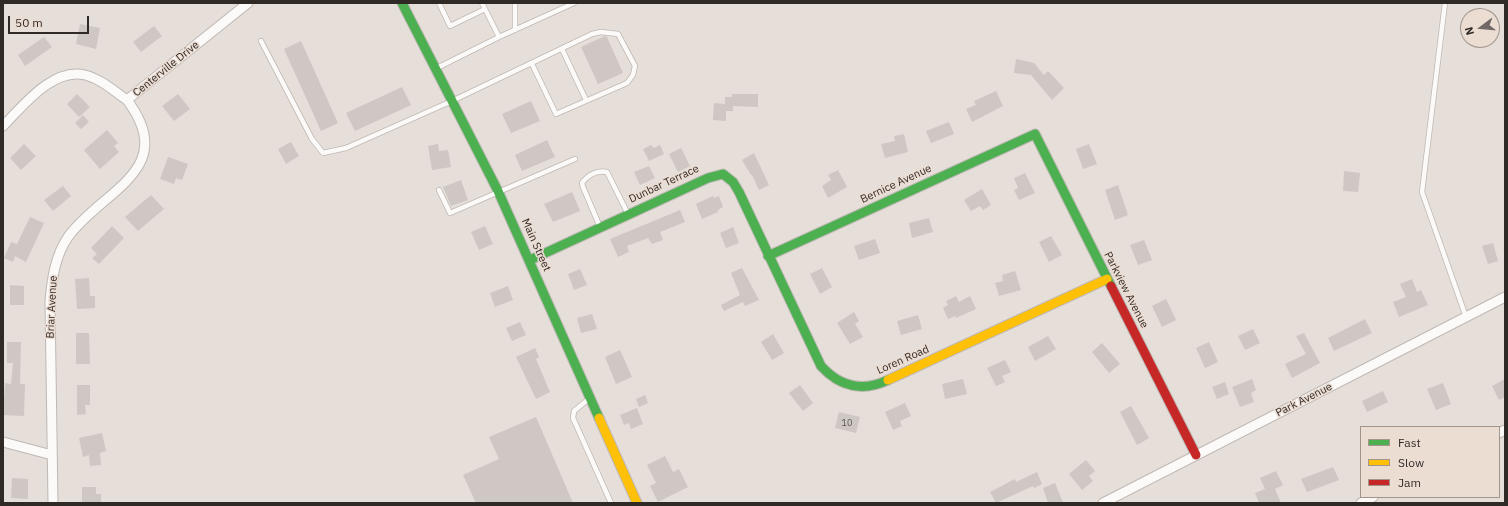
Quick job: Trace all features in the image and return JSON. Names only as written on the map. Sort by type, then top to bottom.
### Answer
[{"type":"street","name":"Centerville Drive","points":[[3,126],[45,86],[65,75],[74,74],[90,77],[105,84],[127,100],[248,3]]},
{"type":"street","name":"Main Street","points":[[402,3],[498,191],[637,503]]},
{"type":"street","name":"Briar Avenue","points":[[53,503],[50,301],[54,270],[60,252],[69,237],[125,184],[143,155],[145,148],[145,133],[140,121],[127,100]]},
{"type":"street","name":"Bernice Avenue","points":[[768,256],[1035,134]]},
{"type":"street","name":"Parkview Avenue","points":[[1035,134],[1196,455]]},
{"type":"street","name":"Dunbar Terrace","points":[[530,260],[708,178],[723,174],[736,186],[768,256]]},
{"type":"street","name":"Loren Road","points":[[768,256],[821,366],[833,380],[848,386],[864,388],[881,383],[1107,279]]},
{"type":"street","name":"Park Avenue","points":[[1103,503],[1505,297]]},
{"type":"street","points":[[3,442],[52,455]]},
{"type":"street","points":[[1361,503],[1371,498]]},
{"type":"lane","points":[[439,3],[450,26],[485,9]]},
{"type":"lane","points":[[482,3],[499,37]]},
{"type":"lane","points":[[515,3],[515,30]]},
{"type":"lane","points":[[436,69],[499,37],[574,3]]},
{"type":"lane","points":[[1445,3],[1422,192],[1466,317]]},
{"type":"lane","points":[[262,41],[312,139],[323,153],[346,148],[532,64],[592,34],[602,32],[618,34],[635,66],[633,75],[627,83],[556,114],[532,64]]},
{"type":"lane","points":[[562,49],[586,100]]},
{"type":"lane","points":[[439,190],[450,213],[575,159]]},
{"type":"lane","points":[[600,227],[582,183],[593,174],[602,170],[607,172],[628,214]]},
{"type":"lane","points":[[591,397],[574,411],[573,418],[611,503]]},
{"type":"building","points":[[80,24],[100,28],[96,49],[76,44]]},
{"type":"building","points":[[154,26],[162,36],[141,52],[133,42]]},
{"type":"building","points":[[605,36],[607,37],[623,73],[598,84],[581,47]]},
{"type":"building","points":[[44,37],[52,47],[25,66],[18,55]]},
{"type":"building","points":[[301,41],[338,123],[321,131],[284,49]]},
{"type":"building","points":[[1016,59],[1034,63],[1044,75],[1048,71],[1064,88],[1052,100],[1031,75],[1014,73]]},
{"type":"building","points":[[402,87],[411,105],[355,131],[346,113]]},
{"type":"building","points":[[996,91],[1003,106],[972,122],[966,109],[976,105],[974,101]]},
{"type":"building","points":[[77,94],[90,107],[79,117],[67,104]]},
{"type":"building","points":[[178,94],[190,109],[174,121],[162,106]]},
{"type":"building","points":[[732,94],[758,94],[758,107],[733,106],[733,111],[726,111],[726,121],[713,120],[714,103],[725,104],[725,97],[732,97]]},
{"type":"building","points":[[531,101],[540,121],[511,133],[502,114]]},
{"type":"building","points":[[83,115],[89,122],[81,129],[75,123]]},
{"type":"building","points":[[949,122],[954,134],[931,143],[926,131]]},
{"type":"building","points":[[107,130],[118,143],[114,146],[119,152],[100,169],[84,150]]},
{"type":"building","points":[[904,134],[908,152],[885,158],[881,144],[895,141],[894,136]]},
{"type":"building","points":[[547,140],[555,157],[522,171],[515,155]]},
{"type":"building","points":[[291,142],[299,156],[286,164],[278,149]]},
{"type":"building","points":[[24,144],[36,156],[21,170],[10,158]]},
{"type":"building","points":[[438,144],[439,151],[448,150],[451,167],[432,170],[428,146]]},
{"type":"building","points":[[1089,144],[1097,164],[1083,169],[1076,149]]},
{"type":"building","points":[[651,145],[654,148],[660,145],[664,154],[649,161],[643,149]]},
{"type":"building","points":[[681,148],[690,166],[678,172],[669,154]]},
{"type":"building","points":[[754,153],[769,185],[759,190],[752,175],[742,160]]},
{"type":"building","points":[[168,157],[188,164],[182,180],[176,178],[174,184],[160,179]]},
{"type":"building","points":[[649,166],[655,178],[640,185],[634,172]]},
{"type":"building","points":[[838,170],[847,187],[828,198],[822,186],[831,180],[828,175]]},
{"type":"building","points":[[1344,171],[1360,173],[1358,192],[1343,191]]},
{"type":"building","points":[[1025,173],[1035,193],[1019,200],[1014,190],[1018,188],[1014,178]]},
{"type":"building","points":[[461,180],[468,200],[451,206],[443,187]]},
{"type":"building","points":[[1118,185],[1128,215],[1115,220],[1105,190]]},
{"type":"building","points":[[63,186],[71,196],[53,211],[44,200]]},
{"type":"building","points":[[982,189],[991,205],[983,210],[980,206],[971,211],[964,200]]},
{"type":"building","points":[[572,192],[580,211],[553,222],[544,204]]},
{"type":"building","points":[[151,195],[164,209],[138,231],[125,217]]},
{"type":"building","points":[[713,196],[714,198],[719,196],[723,207],[718,210],[718,212],[702,219],[696,204]]},
{"type":"building","points":[[680,210],[685,222],[660,232],[663,240],[652,244],[648,238],[627,246],[629,252],[618,257],[610,239]]},
{"type":"building","points":[[30,217],[44,223],[26,262],[15,256],[13,262],[4,258],[11,242],[17,244]]},
{"type":"building","points":[[929,218],[933,232],[912,238],[909,223]]},
{"type":"building","points":[[112,226],[124,238],[99,264],[92,258],[97,254],[91,248]]},
{"type":"building","points":[[485,226],[493,244],[479,250],[471,232]]},
{"type":"building","points":[[733,227],[739,243],[726,248],[720,233]]},
{"type":"building","points":[[1051,236],[1062,255],[1049,262],[1039,242]]},
{"type":"building","points":[[875,239],[880,253],[859,260],[854,246]]},
{"type":"building","points":[[1144,240],[1152,260],[1138,265],[1130,245]]},
{"type":"building","points":[[1493,243],[1498,261],[1488,264],[1482,246]]},
{"type":"building","points":[[742,268],[759,300],[745,306],[743,302],[724,311],[721,305],[740,295],[731,273]]},
{"type":"building","points":[[822,268],[832,287],[820,294],[810,274]]},
{"type":"building","points":[[580,269],[587,285],[574,290],[568,274]]},
{"type":"building","points":[[1015,271],[1021,290],[999,296],[995,283],[1003,281],[1002,275]]},
{"type":"building","points":[[89,278],[90,296],[95,296],[95,308],[77,309],[75,279]]},
{"type":"building","points":[[1412,279],[1417,292],[1421,290],[1428,305],[1399,317],[1393,302],[1406,297],[1400,284]]},
{"type":"building","points":[[10,285],[24,286],[24,305],[10,305]]},
{"type":"building","points":[[508,286],[513,300],[495,307],[490,293]]},
{"type":"building","points":[[956,296],[959,302],[970,296],[976,309],[956,318],[955,316],[948,319],[943,308],[948,305],[946,301]]},
{"type":"building","points":[[1166,299],[1176,320],[1162,327],[1152,306]]},
{"type":"building","points":[[854,312],[859,321],[855,324],[863,337],[850,344],[837,323]]},
{"type":"building","points":[[592,314],[597,329],[581,333],[577,318]]},
{"type":"building","points":[[918,315],[922,329],[901,335],[897,321]]},
{"type":"building","points":[[1365,319],[1372,333],[1334,351],[1328,338]]},
{"type":"building","points":[[520,322],[526,335],[512,341],[506,328]]},
{"type":"building","points":[[1253,329],[1260,343],[1245,350],[1238,336]]},
{"type":"building","points":[[76,333],[89,333],[90,364],[76,364]]},
{"type":"building","points":[[1304,333],[1320,363],[1292,378],[1285,364],[1306,354],[1296,336]]},
{"type":"building","points":[[773,334],[784,353],[772,360],[761,342]]},
{"type":"building","points":[[1048,336],[1056,349],[1035,361],[1028,347]]},
{"type":"building","points":[[7,342],[21,342],[20,384],[25,384],[24,416],[3,415],[5,383],[11,384],[13,363],[7,363]]},
{"type":"building","points":[[1209,342],[1218,362],[1205,368],[1196,348]]},
{"type":"building","points":[[1102,343],[1120,364],[1109,373],[1092,352]]},
{"type":"building","points":[[535,348],[539,357],[536,359],[550,392],[536,399],[516,357]]},
{"type":"building","points":[[620,350],[632,377],[616,384],[605,357]]},
{"type":"building","points":[[1005,360],[1011,372],[1002,376],[1005,382],[996,386],[987,368]]},
{"type":"building","points":[[963,379],[967,394],[945,399],[942,384]]},
{"type":"building","points":[[1252,379],[1256,390],[1251,393],[1254,402],[1240,407],[1232,387]]},
{"type":"building","points":[[1505,379],[1505,397],[1499,400],[1492,386]]},
{"type":"building","points":[[1225,382],[1229,394],[1217,399],[1212,387]]},
{"type":"building","points":[[1443,383],[1451,404],[1436,410],[1427,389]]},
{"type":"building","points":[[77,385],[90,385],[90,405],[85,405],[86,414],[77,415]]},
{"type":"building","points":[[800,385],[813,403],[803,411],[789,393]]},
{"type":"building","points":[[1383,391],[1388,402],[1367,412],[1362,401]]},
{"type":"building","points":[[645,395],[648,403],[639,407],[636,399]]},
{"type":"building","points":[[905,403],[911,416],[900,421],[902,426],[893,430],[885,412]]},
{"type":"building","points":[[1131,406],[1149,438],[1137,445],[1120,412]]},
{"type":"building","points":[[637,408],[643,424],[631,429],[629,423],[624,425],[620,415]]},
{"type":"building","points":[[839,412],[860,417],[856,433],[835,428]]},
{"type":"building","points":[[536,417],[573,503],[476,503],[463,475],[499,459],[489,437]]},
{"type":"building","points":[[102,433],[106,451],[100,453],[101,465],[90,466],[89,455],[83,457],[79,438]]},
{"type":"building","points":[[665,456],[673,472],[679,469],[688,487],[658,502],[650,486],[656,483],[647,465]]},
{"type":"building","points":[[1086,460],[1095,471],[1089,476],[1093,481],[1082,490],[1069,474]]},
{"type":"building","points":[[1333,467],[1339,480],[1307,492],[1301,479]]},
{"type":"building","points":[[1276,471],[1283,485],[1275,489],[1281,503],[1259,503],[1255,493],[1265,489],[1260,478]]},
{"type":"building","points":[[1037,472],[1042,484],[1034,488],[1033,486],[996,503],[990,492],[1015,479],[1016,482]]},
{"type":"building","points":[[12,478],[28,479],[28,499],[11,498]]},
{"type":"building","points":[[1055,483],[1063,503],[1048,503],[1043,488]]},
{"type":"building","points":[[82,487],[96,487],[96,494],[101,494],[101,503],[82,503]]},
{"type":"traffic: fast","points":[[402,3],[498,191],[599,418]]},
{"type":"traffic: fast","points":[[768,256],[1035,134],[1111,286]]},
{"type":"traffic: fast","points":[[530,260],[708,178],[723,174],[733,182],[739,192],[821,366],[836,379],[852,385],[870,386],[888,380]]},
{"type":"traffic: slow","points":[[888,380],[1107,279]]},
{"type":"traffic: slow","points":[[599,418],[637,503]]},
{"type":"traffic: jam","points":[[1111,286],[1196,455]]}]
